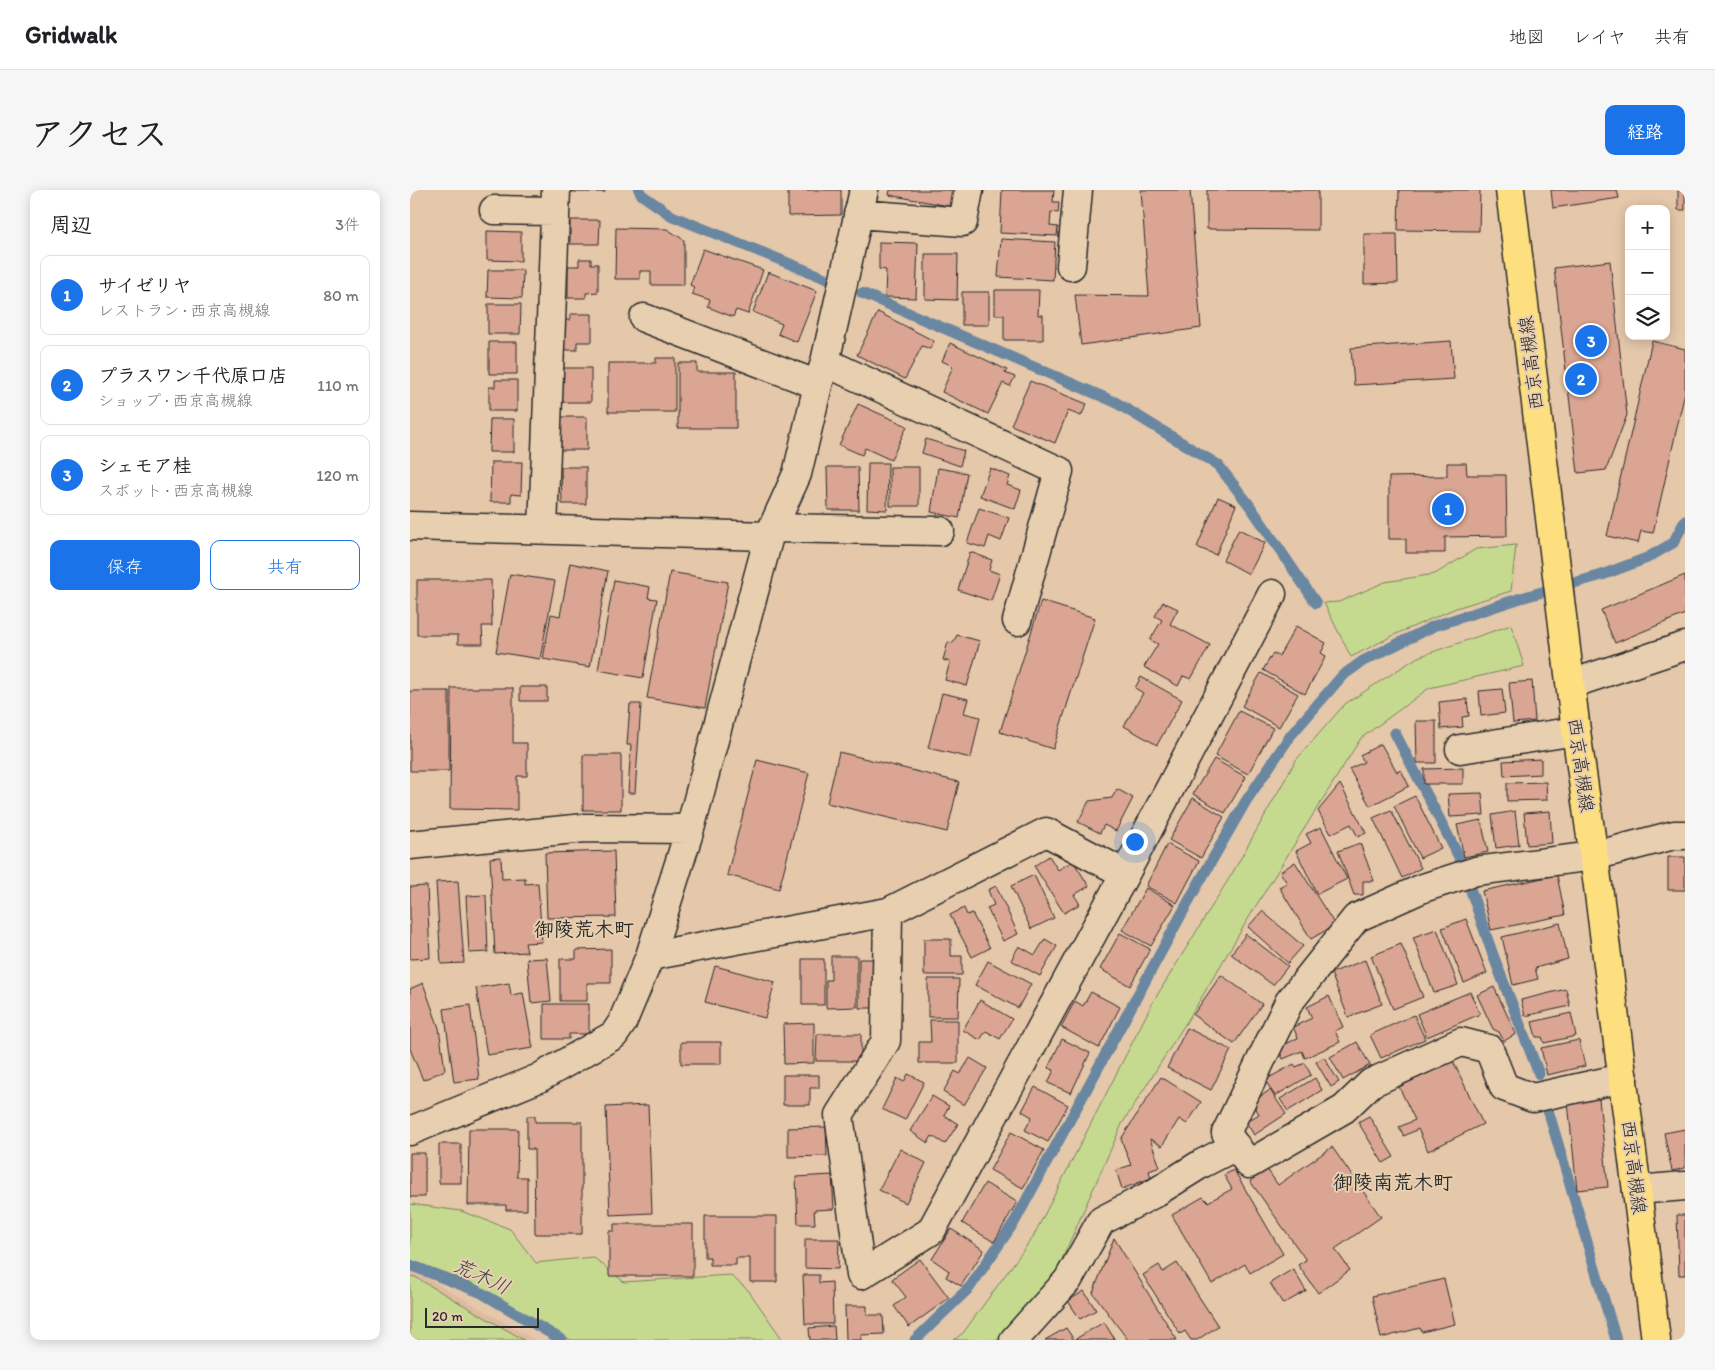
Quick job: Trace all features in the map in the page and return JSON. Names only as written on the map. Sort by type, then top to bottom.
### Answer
[{"type":"main road","name":"西京高槻線","points":[[1510,190],[1576,731],[1594,856],[1656,1340]]},
{"type":"street","points":[[410,1131],[539,1078],[614,1035],[622,1023],[650,956],[690,829],[771,532],[797,474],[861,202],[963,222],[969,190]]},
{"type":"street","points":[[1071,266],[1078,190]]},
{"type":"street","points":[[494,210],[555,200],[543,530]]},
{"type":"street","points":[[644,318],[821,373],[1059,471],[1017,621]]},
{"type":"street","points":[[410,526],[543,530],[940,531]]},
{"type":"street","points":[[888,912],[886,1041],[840,1115],[861,1275],[931,1231],[1125,874],[1272,594]]},
{"type":"street","points":[[1571,684],[1685,646]]},
{"type":"street","points":[[1460,748],[1576,731]]},
{"type":"street","points":[[410,844],[585,828],[690,829]]},
{"type":"street","points":[[650,956],[888,912],[1046,832],[1125,874]]},
{"type":"street","points":[[1623,1078],[1533,1098],[1504,1087],[1489,1049],[1461,1042],[1371,1083],[1344,1109],[1249,1164],[1226,1133],[1289,1002],[1356,918],[1423,888],[1476,871],[1594,856],[1674,835],[1685,834]]},
{"type":"street","points":[[1014,1340],[1068,1280],[1100,1221],[1153,1194],[1201,1164],[1236,1146]]},
{"type":"street","points":[[1637,1190],[1685,1186]]},
{"type":"shaded area","points":[[410,1270],[413,1270],[535,1340],[410,1340]]},
{"type":"green space","points":[[1516,545],[1511,591],[1456,608],[1396,634],[1351,657],[1324,603],[1339,602],[1385,582],[1435,574],[1476,549]]},
{"type":"green space","points":[[1511,625],[1524,666],[1429,688],[1361,738],[1122,1124],[1051,1284],[1005,1340],[954,1340],[963,1333],[1033,1237],[1153,1002],[1233,872],[1296,760],[1345,704],[1418,657]]},
{"type":"green space","points":[[410,1204],[461,1211],[510,1229],[536,1263],[593,1257],[624,1282],[730,1275],[748,1290],[783,1340],[571,1340],[470,1282],[410,1260]]},
{"type":"green space","points":[[410,1276],[415,1277],[524,1340],[410,1340]]},
{"type":"building","points":[[570,190],[605,190],[605,192],[570,192]]},
{"type":"building","points":[[788,190],[841,190],[841,215],[788,216]]},
{"type":"building","points":[[890,190],[952,190],[949,206],[889,195]]},
{"type":"building","points":[[1002,190],[1054,190],[1053,202],[1059,202],[1058,213],[1051,212],[1050,226],[1058,227],[1057,236],[1000,233]]},
{"type":"building","points":[[1141,190],[1190,190],[1201,328],[1081,345],[1075,295],[1149,296]]},
{"type":"building","points":[[1207,190],[1318,190],[1318,230],[1207,229]]},
{"type":"building","points":[[1399,190],[1480,190],[1479,231],[1398,230]]},
{"type":"building","points":[[1551,190],[1617,190],[1619,198],[1553,208]]},
{"type":"building","points":[[1678,190],[1685,190],[1685,210],[1678,210]]},
{"type":"building","points":[[570,220],[600,220],[599,244],[570,244]]},
{"type":"building","points":[[616,228],[667,229],[684,240],[684,285],[651,285],[651,271],[640,271],[640,279],[615,279]]},
{"type":"building","points":[[487,231],[521,232],[521,261],[487,260]]},
{"type":"building","points":[[1364,234],[1397,234],[1398,283],[1364,284]]},
{"type":"building","points":[[1001,239],[1055,242],[1053,280],[998,277]]},
{"type":"building","points":[[879,242],[918,243],[916,298],[885,297],[886,270],[879,269]]},
{"type":"building","points":[[703,249],[763,270],[748,314],[736,310],[733,317],[708,307],[710,300],[692,294],[694,287],[690,285]]},
{"type":"building","points":[[925,254],[958,254],[957,300],[925,299]]},
{"type":"building","points":[[579,259],[591,259],[591,264],[598,264],[598,292],[586,293],[586,298],[568,298],[568,266],[579,266]]},
{"type":"building","points":[[1610,261],[1627,415],[1606,470],[1578,473],[1554,268]]},
{"type":"building","points":[[488,270],[523,270],[522,298],[487,297]]},
{"type":"building","points":[[768,272],[817,291],[797,342],[778,334],[782,324],[753,312]]},
{"type":"building","points":[[995,290],[1039,290],[1038,315],[1043,315],[1043,340],[1004,340],[1004,315],[995,315]]},
{"type":"building","points":[[962,292],[989,292],[989,325],[962,325]]},
{"type":"building","points":[[488,304],[521,304],[520,334],[488,334]]},
{"type":"building","points":[[878,312],[934,341],[930,349],[922,346],[905,379],[857,355]]},
{"type":"building","points":[[570,314],[592,314],[592,342],[577,342],[577,350],[561,350],[561,320],[570,320]]},
{"type":"building","points":[[1451,341],[1454,379],[1354,385],[1351,348]]},
{"type":"building","points":[[1652,341],[1685,349],[1685,392],[1653,533],[1641,531],[1638,543],[1607,536]]},
{"type":"building","points":[[489,342],[517,342],[517,374],[489,374]]},
{"type":"building","points":[[950,343],[1007,370],[1005,373],[1015,377],[1010,386],[1003,383],[988,414],[942,392],[953,366],[942,361]]},
{"type":"building","points":[[656,358],[675,358],[675,412],[608,412],[608,363],[656,363]]},
{"type":"building","points":[[678,363],[697,363],[697,372],[736,372],[736,428],[678,428]]},
{"type":"building","points":[[562,368],[591,368],[591,402],[562,402]]},
{"type":"building","points":[[495,380],[517,380],[517,411],[489,411],[489,387],[495,387]]},
{"type":"building","points":[[1030,381],[1087,404],[1081,416],[1068,411],[1055,443],[1011,425]]},
{"type":"building","points":[[858,404],[907,426],[891,460],[865,448],[862,455],[839,445]]},
{"type":"building","points":[[557,417],[587,417],[587,450],[557,450]]},
{"type":"building","points":[[490,419],[514,419],[514,452],[489,452]]},
{"type":"building","points":[[926,439],[964,451],[960,466],[922,453]]},
{"type":"building","points":[[491,462],[522,462],[521,495],[511,494],[511,502],[490,502]]},
{"type":"building","points":[[868,463],[888,463],[887,510],[867,509]]},
{"type":"building","points":[[1447,463],[1466,463],[1467,475],[1506,475],[1507,536],[1445,537],[1445,553],[1406,553],[1406,539],[1389,539],[1389,477],[1447,476]]},
{"type":"building","points":[[561,467],[586,467],[586,504],[562,504]]},
{"type":"building","points":[[827,467],[858,467],[859,510],[828,510]]},
{"type":"building","points":[[890,467],[919,467],[919,506],[890,506]]},
{"type":"building","points":[[938,468],[967,473],[959,518],[931,512]]},
{"type":"building","points":[[990,468],[1010,476],[1007,485],[1021,490],[1015,509],[980,496]]},
{"type":"building","points":[[1218,497],[1236,505],[1216,555],[1197,547]]},
{"type":"building","points":[[979,508],[1009,518],[1001,541],[989,536],[985,548],[967,543]]},
{"type":"building","points":[[1239,529],[1265,543],[1249,574],[1223,560]]},
{"type":"building","points":[[970,552],[992,560],[989,570],[1000,574],[991,601],[958,590]]},
{"type":"building","points":[[570,563],[608,571],[590,667],[543,659],[551,614],[560,616]]},
{"type":"building","points":[[670,572],[728,582],[705,708],[647,698]]},
{"type":"building","points":[[510,574],[555,581],[540,659],[496,652]]},
{"type":"building","points":[[1685,575],[1685,614],[1615,643],[1601,610]]},
{"type":"building","points":[[417,580],[491,580],[492,626],[482,626],[483,644],[458,644],[458,635],[417,635]]},
{"type":"building","points":[[614,580],[650,587],[648,598],[657,599],[643,678],[598,670]]},
{"type":"building","points":[[1041,601],[1095,618],[1053,749],[1000,732]]},
{"type":"building","points":[[1163,602],[1178,609],[1170,624],[1210,645],[1191,679],[1183,676],[1178,686],[1144,667],[1158,644],[1150,640],[1162,620],[1155,616]]},
{"type":"building","points":[[1296,626],[1326,643],[1321,653],[1326,656],[1305,694],[1263,670],[1273,653],[1279,656]]},
{"type":"building","points":[[957,635],[980,641],[967,686],[945,680],[950,662],[943,660],[948,642],[953,643]]},
{"type":"building","points":[[1261,673],[1298,694],[1279,727],[1242,706]]},
{"type":"building","points":[[1141,677],[1182,700],[1157,745],[1124,726],[1143,693],[1135,688]]},
{"type":"building","points":[[1532,681],[1535,721],[1513,723],[1509,683]]},
{"type":"building","points":[[520,687],[547,687],[547,701],[520,701]]},
{"type":"building","points":[[451,688],[513,688],[513,743],[527,743],[527,776],[517,776],[517,810],[450,809]]},
{"type":"building","points":[[1502,689],[1505,713],[1481,716],[1479,691]]},
{"type":"building","points":[[410,691],[449,691],[449,771],[410,771]]},
{"type":"building","points":[[942,693],[968,699],[964,713],[980,717],[971,758],[928,748]]},
{"type":"building","points":[[1467,699],[1469,716],[1462,717],[1463,727],[1441,729],[1439,702]]},
{"type":"building","points":[[630,704],[641,704],[635,793],[628,793],[631,745],[627,745]]},
{"type":"building","points":[[1239,711],[1273,728],[1248,774],[1215,756]]},
{"type":"building","points":[[1416,721],[1436,721],[1436,763],[1417,763]]},
{"type":"building","points":[[1381,744],[1397,772],[1401,770],[1409,786],[1370,806],[1349,769],[1364,762],[1360,755]]},
{"type":"building","points":[[839,752],[959,782],[947,832],[827,803]]},
{"type":"building","points":[[583,755],[621,755],[621,810],[583,810]]},
{"type":"building","points":[[1214,759],[1246,777],[1225,813],[1193,794]]},
{"type":"building","points":[[1541,759],[1541,774],[1504,776],[1503,761]]},
{"type":"building","points":[[757,760],[809,773],[779,889],[727,875]]},
{"type":"building","points":[[1463,768],[1463,784],[1424,784],[1424,769]]},
{"type":"building","points":[[1546,782],[1547,800],[1507,801],[1507,783]]},
{"type":"building","points":[[1340,784],[1366,833],[1358,837],[1351,824],[1331,834],[1318,811]]},
{"type":"building","points":[[1117,789],[1133,798],[1116,831],[1104,825],[1100,833],[1078,822],[1089,801],[1112,798]]},
{"type":"building","points":[[1482,793],[1484,815],[1450,817],[1448,794]]},
{"type":"building","points":[[1415,796],[1441,848],[1420,858],[1394,806]]},
{"type":"building","points":[[1193,798],[1224,817],[1201,858],[1169,840]]},
{"type":"building","points":[[1391,810],[1421,868],[1402,878],[1373,818]]},
{"type":"building","points":[[1515,811],[1519,845],[1496,848],[1492,815]]},
{"type":"building","points":[[1550,811],[1552,843],[1527,845],[1524,813]]},
{"type":"building","points":[[1481,820],[1488,852],[1464,857],[1457,825]]},
{"type":"building","points":[[1321,827],[1347,879],[1317,894],[1296,851],[1311,843],[1306,834]]},
{"type":"building","points":[[1360,843],[1374,881],[1363,881],[1363,895],[1354,895],[1338,851]]},
{"type":"building","points":[[1167,844],[1199,861],[1177,903],[1146,886]]},
{"type":"building","points":[[614,851],[616,917],[547,918],[545,853]]},
{"type":"building","points":[[1049,856],[1058,870],[1073,861],[1089,886],[1074,895],[1080,904],[1064,913],[1034,866]]},
{"type":"building","points":[[501,857],[502,879],[525,878],[525,884],[538,883],[542,942],[525,943],[527,952],[495,954],[490,858]]},
{"type":"building","points":[[1668,857],[1685,857],[1685,890],[1668,890]]},
{"type":"building","points":[[1295,862],[1335,925],[1311,939],[1279,887],[1287,883],[1280,872]]},
{"type":"building","points":[[1034,875],[1054,918],[1031,929],[1011,886]]},
{"type":"building","points":[[1557,875],[1565,915],[1491,930],[1482,891]]},
{"type":"building","points":[[458,881],[464,963],[441,964],[436,882]]},
{"type":"building","points":[[427,886],[430,958],[410,959],[410,887]]},
{"type":"building","points":[[996,886],[1018,934],[1003,941],[987,908],[994,905],[988,890]]},
{"type":"building","points":[[1146,888],[1175,905],[1151,946],[1122,930]]},
{"type":"building","points":[[486,895],[488,952],[469,953],[466,896]]},
{"type":"building","points":[[964,908],[967,915],[972,913],[990,948],[972,957],[950,915]]},
{"type":"building","points":[[1262,911],[1303,946],[1288,963],[1248,927]]},
{"type":"building","points":[[1466,919],[1487,973],[1464,983],[1442,928]]},
{"type":"building","points":[[1560,923],[1568,959],[1535,968],[1538,979],[1513,985],[1502,937]]},
{"type":"building","points":[[1437,929],[1458,985],[1434,993],[1413,937]]},
{"type":"building","points":[[1120,933],[1150,949],[1130,986],[1100,969]]},
{"type":"building","points":[[1246,934],[1288,966],[1273,985],[1231,954]]},
{"type":"building","points":[[924,939],[951,939],[951,956],[962,956],[962,975],[924,975]]},
{"type":"building","points":[[1045,939],[1057,946],[1040,976],[1011,960],[1019,946],[1035,955]]},
{"type":"building","points":[[1401,944],[1423,997],[1393,1009],[1371,956]]},
{"type":"building","points":[[611,949],[611,983],[587,983],[587,1001],[560,1001],[560,959],[576,959],[576,950]]},
{"type":"building","points":[[831,956],[857,956],[857,1007],[826,1008],[826,980],[831,980]]},
{"type":"building","points":[[547,958],[551,1001],[531,1003],[527,959]]},
{"type":"building","points":[[802,959],[824,959],[824,1005],[802,1005]]},
{"type":"building","points":[[859,959],[884,959],[884,1008],[859,1008]]},
{"type":"building","points":[[1365,960],[1382,1004],[1348,1017],[1331,973]]},
{"type":"building","points":[[988,961],[1031,984],[1018,1008],[975,985]]},
{"type":"building","points":[[715,966],[775,982],[765,1018],[705,1002]]},
{"type":"building","points":[[1221,975],[1262,1004],[1234,1044],[1193,1015]]},
{"type":"building","points":[[928,979],[959,979],[958,1017],[928,1017]]},
{"type":"building","points":[[423,983],[439,1028],[445,1070],[423,1080],[410,1049],[410,989]]},
{"type":"building","points":[[509,983],[511,995],[523,993],[533,1048],[487,1055],[476,988]]},
{"type":"building","points":[[1494,987],[1516,1034],[1504,1041],[1499,1032],[1493,1029],[1477,995]]},
{"type":"building","points":[[1566,989],[1570,1006],[1525,1016],[1521,1000]]},
{"type":"building","points":[[1091,992],[1120,1007],[1099,1048],[1061,1027],[1075,1001],[1083,1006]]},
{"type":"building","points":[[1470,992],[1480,1014],[1427,1037],[1417,1014]]},
{"type":"building","points":[[1329,996],[1343,1027],[1335,1031],[1340,1042],[1305,1058],[1302,1051],[1283,1059],[1278,1048],[1298,1038],[1293,1027],[1312,1018],[1307,1007]]},
{"type":"building","points":[[980,1000],[1012,1019],[1000,1039],[986,1031],[980,1040],[963,1030]]},
{"type":"building","points":[[544,1004],[589,1004],[589,1034],[569,1034],[569,1039],[544,1039]]},
{"type":"building","points":[[470,1005],[479,1079],[454,1082],[444,1009]]},
{"type":"building","points":[[1571,1013],[1576,1036],[1544,1043],[1542,1037],[1536,1037],[1532,1022]]},
{"type":"building","points":[[1414,1015],[1425,1039],[1381,1058],[1370,1035]]},
{"type":"building","points":[[930,1020],[958,1020],[958,1063],[919,1063],[919,1042],[931,1042]]},
{"type":"building","points":[[814,1023],[814,1063],[784,1064],[783,1024]]},
{"type":"building","points":[[1187,1028],[1231,1050],[1211,1090],[1167,1068]]},
{"type":"building","points":[[817,1034],[861,1034],[861,1061],[816,1061]]},
{"type":"building","points":[[1062,1039],[1090,1053],[1071,1093],[1048,1083],[1054,1070],[1048,1068]]},
{"type":"building","points":[[1579,1040],[1585,1066],[1547,1075],[1541,1048]]},
{"type":"building","points":[[681,1042],[721,1042],[721,1064],[681,1064]]},
{"type":"building","points":[[1357,1042],[1370,1065],[1343,1080],[1330,1057]]},
{"type":"building","points":[[1324,1057],[1339,1082],[1331,1087],[1316,1062]]},
{"type":"building","points":[[970,1058],[987,1068],[964,1105],[943,1092],[955,1071],[960,1074]]},
{"type":"building","points":[[1453,1061],[1483,1124],[1428,1151],[1418,1129],[1404,1136],[1399,1127],[1415,1120],[1399,1087]]},
{"type":"building","points":[[1305,1063],[1311,1075],[1275,1096],[1265,1080],[1294,1064],[1296,1067]]},
{"type":"building","points":[[908,1074],[924,1082],[905,1120],[882,1109],[897,1078],[904,1082]]},
{"type":"building","points":[[783,1075],[819,1075],[819,1088],[810,1088],[810,1105],[783,1105]]},
{"type":"building","points":[[1161,1077],[1201,1102],[1187,1124],[1179,1119],[1162,1146],[1150,1139],[1160,1167],[1149,1171],[1151,1178],[1122,1189],[1116,1170],[1131,1165],[1121,1139]]},
{"type":"building","points":[[1315,1078],[1322,1090],[1288,1111],[1280,1099]]},
{"type":"building","points":[[1035,1087],[1068,1105],[1048,1142],[1025,1130],[1032,1117],[1022,1111]]},
{"type":"building","points":[[1270,1090],[1286,1114],[1254,1135],[1246,1122],[1259,1114],[1252,1102]]},
{"type":"building","points":[[932,1096],[949,1106],[944,1115],[958,1124],[945,1144],[932,1136],[928,1143],[910,1131]]},
{"type":"building","points":[[1599,1099],[1608,1187],[1577,1190],[1568,1102]]},
{"type":"building","points":[[648,1105],[652,1213],[610,1215],[606,1107]]},
{"type":"building","points":[[527,1116],[535,1116],[535,1122],[582,1122],[582,1234],[535,1234],[534,1149],[527,1149]]},
{"type":"building","points":[[1369,1116],[1394,1157],[1383,1163],[1358,1122]]},
{"type":"building","points":[[826,1127],[827,1156],[788,1157],[788,1128]]},
{"type":"building","points":[[469,1129],[518,1129],[517,1177],[527,1177],[527,1210],[506,1210],[506,1205],[468,1205]]},
{"type":"building","points":[[1685,1129],[1685,1168],[1672,1171],[1664,1133]]},
{"type":"building","points":[[1011,1132],[1044,1150],[1023,1188],[990,1170]]},
{"type":"building","points":[[439,1144],[461,1144],[461,1183],[439,1183]]},
{"type":"building","points":[[1332,1147],[1381,1217],[1335,1249],[1350,1270],[1318,1293],[1298,1265],[1306,1260],[1250,1181],[1267,1169],[1278,1185]]},
{"type":"building","points":[[900,1149],[926,1163],[906,1203],[879,1190]]},
{"type":"building","points":[[410,1153],[425,1153],[425,1197],[410,1197]]},
{"type":"building","points":[[1234,1170],[1283,1254],[1250,1273],[1245,1264],[1212,1284],[1172,1215],[1203,1197],[1208,1202],[1232,1189],[1224,1175]]},
{"type":"building","points":[[832,1175],[834,1209],[814,1210],[815,1224],[798,1224],[796,1177]]},
{"type":"building","points":[[985,1183],[1017,1202],[994,1242],[962,1223]]},
{"type":"building","points":[[1677,1215],[1685,1215],[1685,1275],[1679,1275]]},
{"type":"building","points":[[705,1216],[777,1216],[777,1282],[750,1282],[750,1258],[736,1258],[736,1265],[710,1265],[710,1257],[705,1257]]},
{"type":"building","points":[[614,1224],[693,1224],[693,1276],[609,1276],[609,1231],[614,1231]]},
{"type":"building","points":[[951,1229],[984,1250],[961,1286],[946,1277],[949,1271],[932,1259]]},
{"type":"building","points":[[1114,1238],[1177,1340],[1128,1340],[1093,1293]]},
{"type":"building","points":[[805,1239],[839,1239],[838,1269],[805,1268]]},
{"type":"building","points":[[920,1259],[949,1298],[909,1327],[894,1306],[906,1297],[892,1279]]},
{"type":"building","points":[[1177,1263],[1218,1326],[1197,1340],[1191,1340],[1185,1331],[1180,1334],[1143,1275],[1159,1265],[1163,1272]]},
{"type":"building","points":[[1293,1269],[1306,1291],[1283,1304],[1270,1283]]},
{"type":"building","points":[[803,1275],[819,1275],[819,1283],[832,1282],[833,1324],[805,1324]]},
{"type":"building","points":[[1444,1279],[1455,1324],[1422,1332],[1420,1328],[1381,1338],[1372,1296]]},
{"type":"building","points":[[1084,1291],[1096,1310],[1080,1319],[1068,1301]]},
{"type":"building","points":[[845,1306],[867,1306],[867,1315],[883,1315],[884,1334],[861,1335],[861,1340],[846,1340]]},
{"type":"building","points":[[1104,1322],[1115,1340],[1074,1340]]},
{"type":"building","points":[[834,1326],[835,1340],[810,1340],[809,1328]]},
{"type":"building","points":[[1066,1328],[1074,1340],[1045,1340]]},
{"type":"waterway","points":[[639,190],[642,195],[672,216],[825,278]]},
{"type":"waterway","points":[[862,293],[1115,402],[1218,465],[1250,506],[1316,603]]},
{"type":"waterway","points":[[915,1340],[970,1287],[1015,1221],[1192,895],[1246,801],[1291,735],[1342,676],[1363,661],[1434,626],[1521,598],[1602,575],[1647,558],[1673,543],[1685,521]]},
{"type":"waterway","points":[[1395,733],[1460,859]]},
{"type":"waterway","points":[[1471,891],[1493,955],[1539,1074]]},
{"type":"waterway","points":[[1548,1110],[1616,1340]]},
{"type":"waterway","name":"荒木川","points":[[410,1265],[480,1292],[562,1340]]},
{"type":"place","name":"シェモア桂","points":[[1591,341]]},
{"type":"place","name":"プラスワン千代原口店","points":[[1581,379]]},
{"type":"place","name":"サイゼリヤ","points":[[1448,509]]},
{"type":"district","name":"御陵荒木町","points":[[584,929]]},
{"type":"district","name":"御陵南荒木町","points":[[1393,1182]]}]
